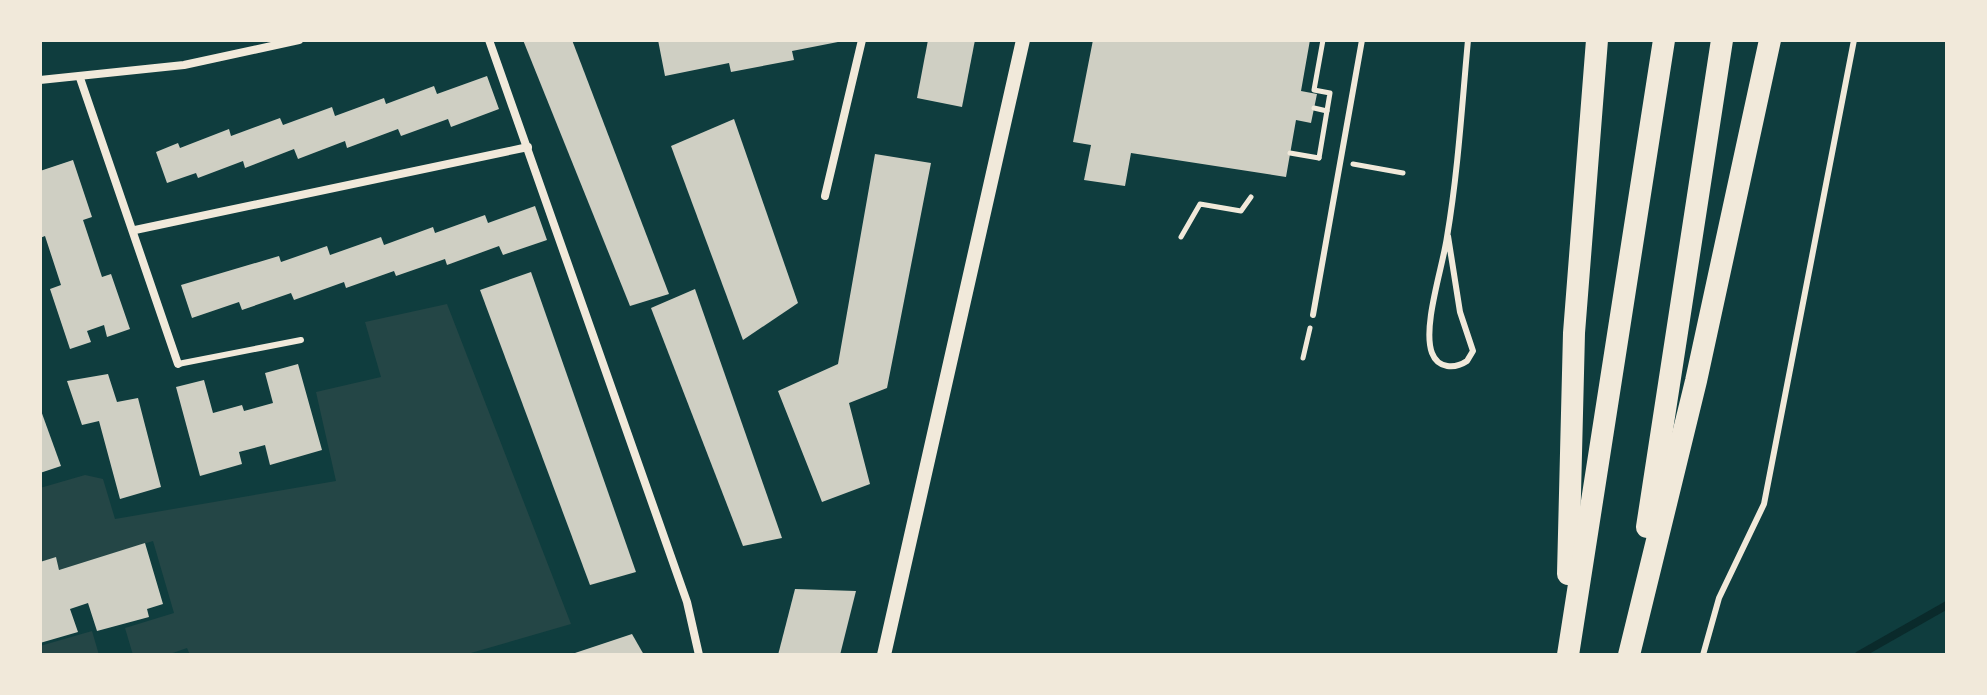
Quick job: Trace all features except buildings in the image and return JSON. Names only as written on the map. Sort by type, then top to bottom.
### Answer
[{"type":"highway","points":[[1567,655],[1574,333],[1597,40]]},
{"type":"highway","points":[[1567,655],[1664,40]]},
{"type":"highway","points":[[1628,655],[1722,40]]},
{"type":"highway","points":[[1628,655],[1696,381],[1770,40]]},
{"type":"street","points":[[40,80],[184,65],[299,40]]},
{"type":"street","points":[[489,40],[687,602],[699,655]]},
{"type":"street","points":[[825,196],[862,40]]},
{"type":"street","points":[[884,655],[1023,40]]},
{"type":"street","points":[[80,78],[135,230],[178,364]]},
{"type":"street","points":[[135,230],[528,147]]},
{"type":"lane","points":[[1313,315],[1362,40]]},
{"type":"lane","points":[[1448,236],[1460,312],[1473,351],[1467,361],[1449,367],[1437,363],[1431,351],[1430,334],[1448,236],[1468,40]]},
{"type":"lane","points":[[1703,655],[1719,598],[1764,504],[1854,40]]},
{"type":"lane","points":[[178,364],[301,340]]},
{"type":"path","points":[[1319,158],[1330,93],[1314,90],[1323,40]]},
{"type":"path","points":[[1314,108],[1327,111]]},
{"type":"path","points":[[1181,237],[1200,204],[1241,211],[1251,197]]},
{"type":"path","points":[[1303,358],[1313,315]]},
{"type":"shaded area","points":[[447,304],[571,624],[464,655],[190,655],[187,648],[167,655],[133,655],[125,628],[174,613],[153,541],[59,570],[56,558],[40,562],[40,488],[85,475],[103,479],[115,519],[336,481],[316,392],[381,377],[365,322]]},
{"type":"shaded area","points":[[92,631],[99,655],[40,655],[40,646]]},
{"type":"waterway","points":[[1859,655],[1947,605]]}]
